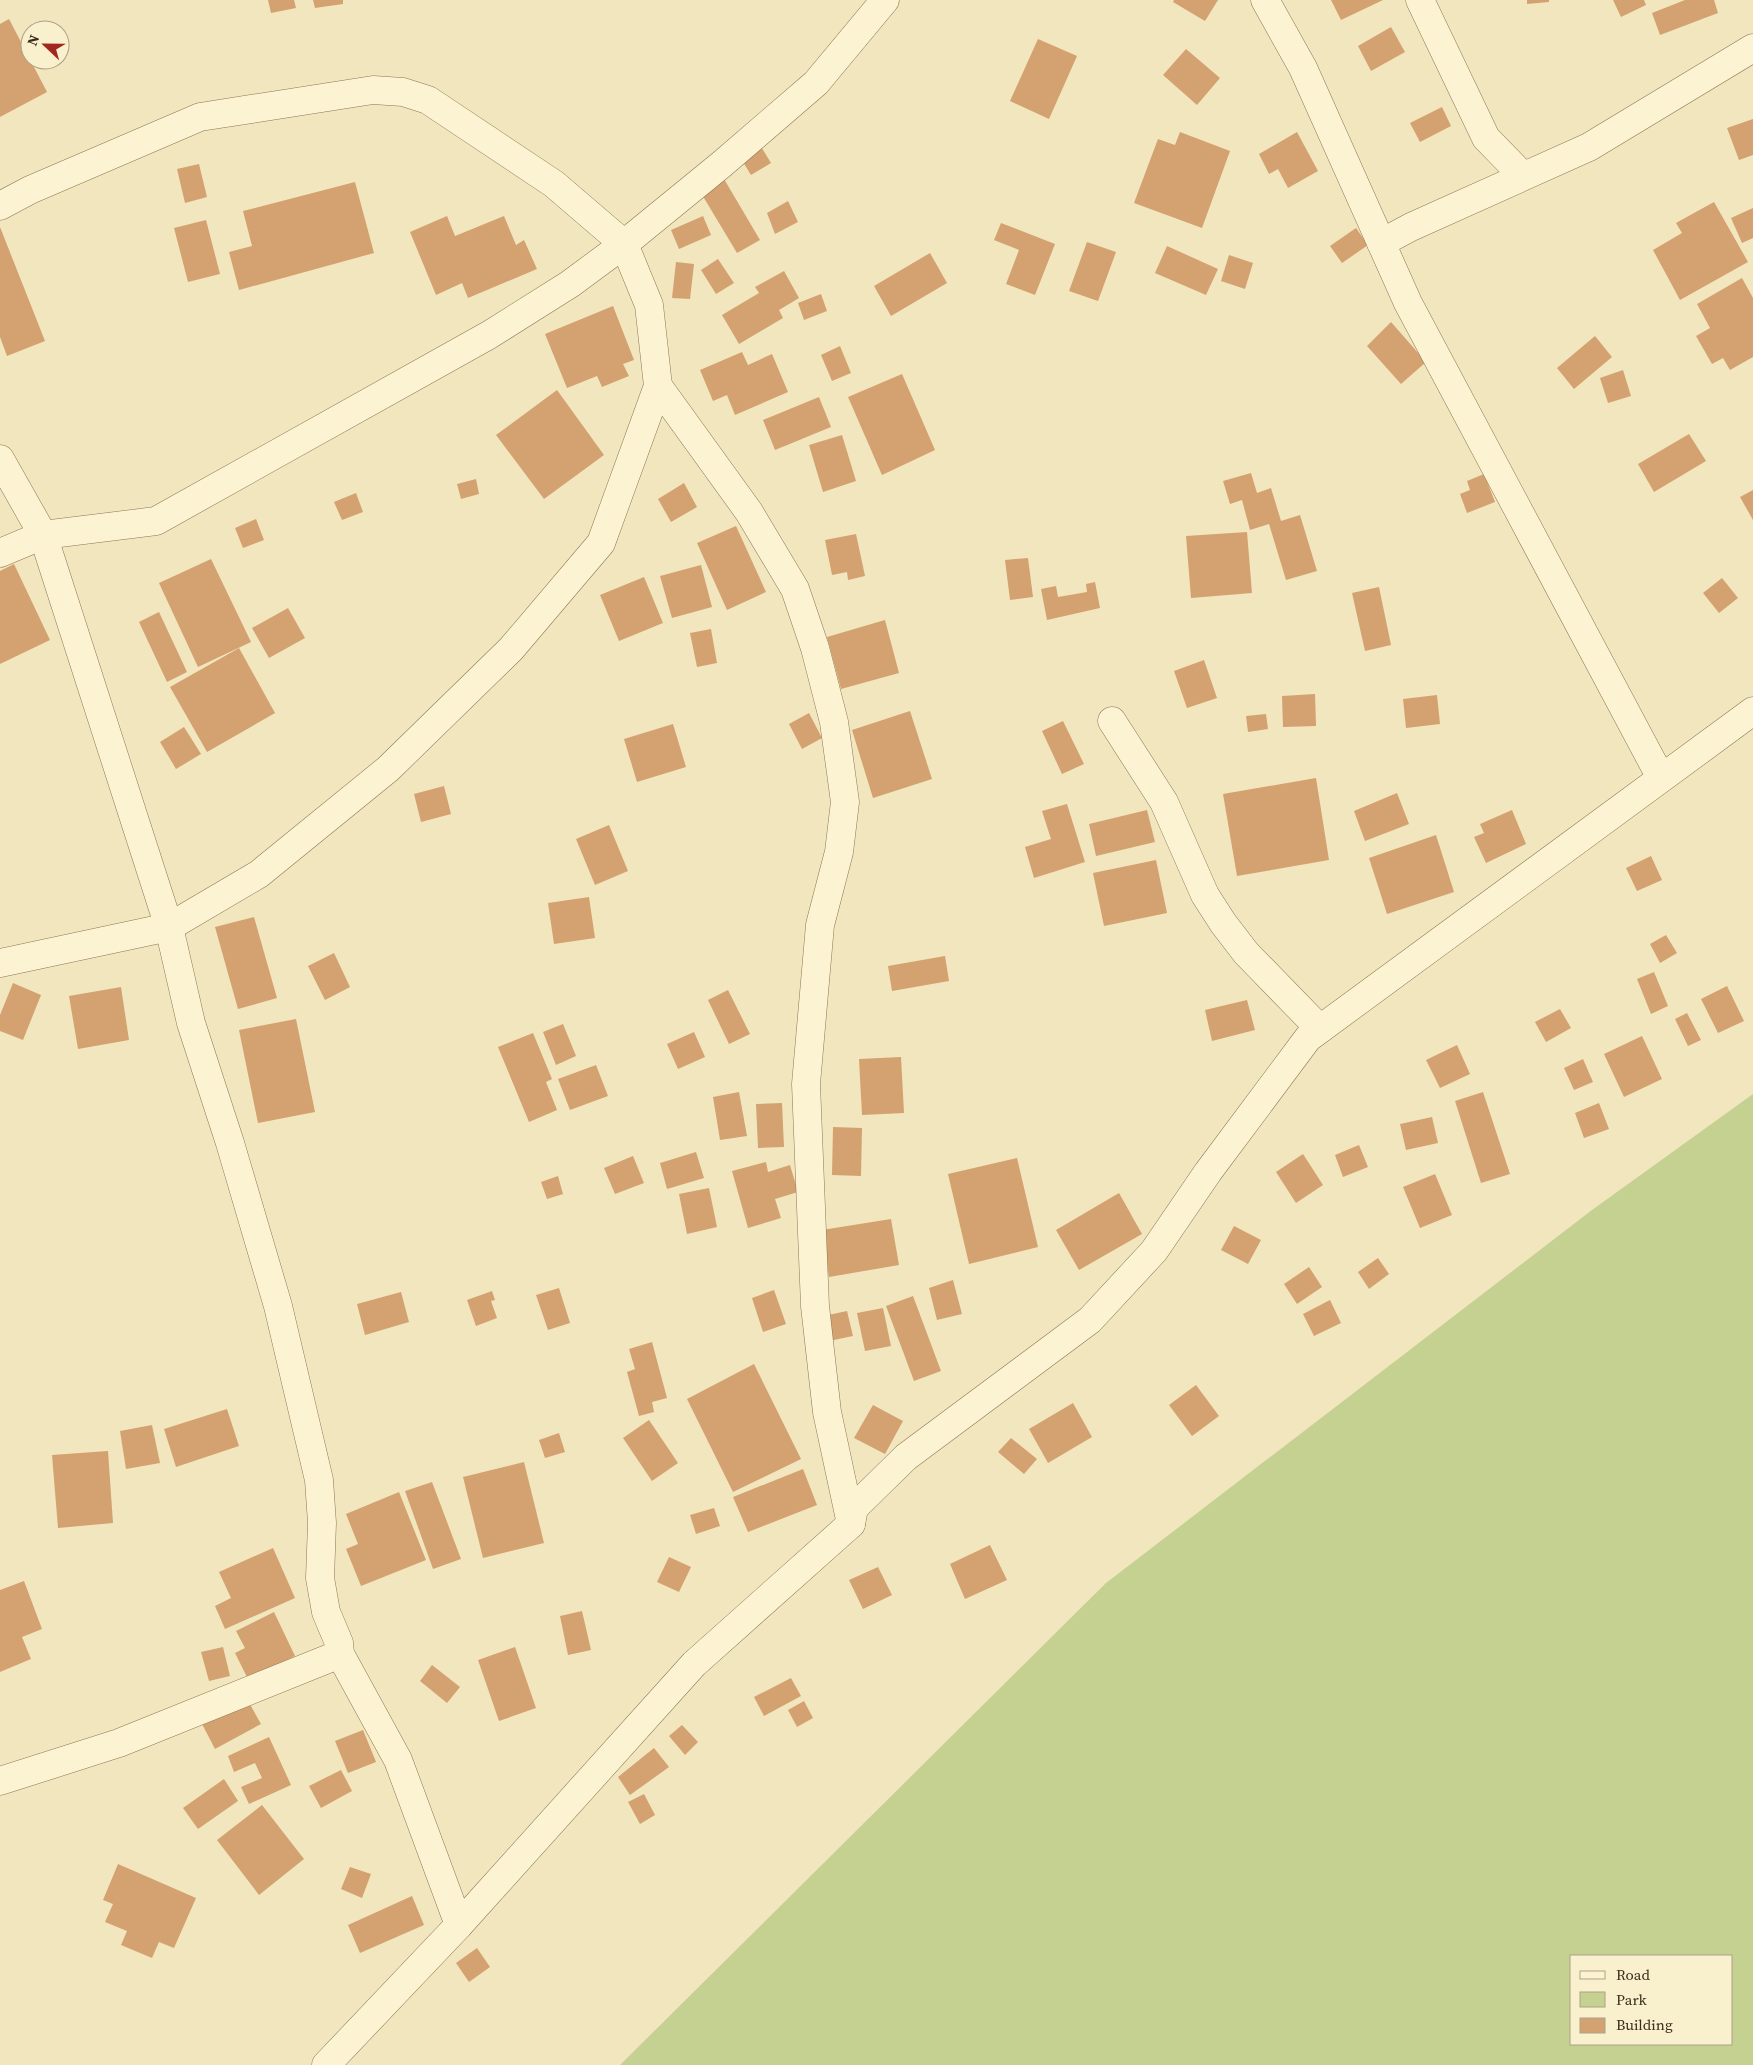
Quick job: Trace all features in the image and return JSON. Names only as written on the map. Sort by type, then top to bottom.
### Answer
[{"type":"street","points":[[0,553],[43,534],[156,521],[489,335],[570,284],[624,244],[816,83],[885,0]]},
{"type":"street","points":[[1265,0],[1303,68],[1408,303],[1661,778]]},
{"type":"street","points":[[1420,0],[1486,138],[1523,176]]},
{"type":"street","points":[[1381,243],[1411,227],[1589,146],[1753,48]]},
{"type":"street","points":[[0,206],[30,190],[200,117],[373,90],[403,92],[428,100],[554,184],[624,244],[649,305],[658,386],[601,543],[511,649],[388,769],[259,874],[169,927],[0,963]]},
{"type":"street","points":[[658,386],[749,512],[795,589],[815,648],[834,722],[845,802],[839,852],[820,926],[806,1084],[815,1306],[827,1412],[851,1524]]},
{"type":"street","points":[[0,459],[43,534],[169,927],[190,1023],[230,1143],[285,1334],[318,1480],[322,1523],[320,1578],[326,1612],[339,1643],[340,1654],[398,1760],[459,1925]]},
{"type":"street","points":[[326,2065],[459,1925],[694,1664],[851,1524],[854,1508],[906,1456],[1090,1320],[1154,1251],[1208,1172],[1308,1038],[1753,711]]},
{"type":"street","points":[[1112,721],[1164,802],[1205,895],[1223,923],[1246,953],[1320,1029]]},
{"type":"street","points":[[0,1781],[119,1743],[340,1654]]},
{"type":"green space","points":[[1753,1094],[1753,2065],[620,2065],[1106,1583],[1592,1210]]},
{"type":"building","points":[[268,0],[294,0],[296,8],[271,13]]},
{"type":"building","points":[[313,0],[343,0],[343,4],[315,8]]},
{"type":"building","points":[[1174,0],[1218,0],[1205,21],[1173,2]]},
{"type":"building","points":[[1331,0],[1383,0],[1341,20]]},
{"type":"building","points":[[1527,0],[1549,0],[1549,2],[1527,4]]},
{"type":"building","points":[[1613,0],[1644,0],[1646,5],[1621,17]]},
{"type":"building","points":[[1685,0],[1714,0],[1718,13],[1660,35],[1652,13]]},
{"type":"building","points":[[9,19],[20,40],[20,70],[36,70],[47,92],[0,117],[0,24]]},
{"type":"building","points":[[1391,27],[1405,52],[1371,71],[1358,46]]},
{"type":"building","points":[[1038,39],[1077,56],[1049,119],[1010,101]]},
{"type":"building","points":[[1186,49],[1220,78],[1197,105],[1163,75]]},
{"type":"building","points":[[1442,107],[1451,126],[1420,142],[1410,123]]},
{"type":"building","points":[[1753,119],[1753,155],[1739,160],[1727,128]]},
{"type":"building","points":[[1180,132],[1230,151],[1202,228],[1134,203],[1158,139],[1175,145]]},
{"type":"building","points":[[1297,132],[1318,171],[1288,188],[1278,169],[1269,174],[1259,154]]},
{"type":"building","points":[[760,145],[771,163],[751,175],[740,157]]},
{"type":"building","points":[[199,164],[207,197],[185,203],[177,169]]},
{"type":"building","points":[[724,179],[760,240],[737,253],[701,193]]},
{"type":"building","points":[[355,182],[374,253],[239,290],[229,252],[252,246],[243,211]]},
{"type":"building","points":[[788,201],[798,222],[775,234],[767,213]]},
{"type":"building","points":[[1714,202],[1748,262],[1680,300],[1653,250],[1682,233],[1676,223]]},
{"type":"building","points":[[1753,208],[1753,238],[1742,243],[1731,218]]},
{"type":"building","points":[[447,216],[455,236],[504,216],[516,245],[524,240],[537,269],[468,298],[462,283],[436,295],[410,232]]},
{"type":"building","points":[[703,216],[711,235],[679,249],[671,230]]},
{"type":"building","points":[[206,220],[220,274],[188,282],[174,228]]},
{"type":"building","points":[[1001,223],[1055,244],[1035,295],[1006,284],[1019,250],[994,240]]},
{"type":"building","points":[[0,227],[45,341],[7,356],[0,337]]},
{"type":"building","points":[[1356,228],[1368,245],[1342,263],[1330,246]]},
{"type":"building","points":[[1087,242],[1116,252],[1098,301],[1069,291]]},
{"type":"building","points":[[1167,246],[1218,269],[1206,295],[1155,273]]},
{"type":"building","points":[[930,253],[947,283],[891,316],[874,286]]},
{"type":"building","points":[[1229,255],[1253,263],[1245,289],[1221,281]]},
{"type":"building","points":[[718,259],[734,283],[716,294],[701,270]]},
{"type":"building","points":[[676,262],[694,264],[690,299],[672,298]]},
{"type":"building","points":[[784,271],[799,298],[779,310],[783,318],[739,344],[722,315],[759,293],[755,287]]},
{"type":"building","points":[[1742,278],[1753,298],[1753,357],[1730,370],[1723,358],[1712,364],[1696,336],[1710,328],[1697,304]]},
{"type":"building","points":[[821,294],[827,311],[804,320],[798,303]]},
{"type":"building","points":[[613,306],[634,360],[623,364],[629,376],[602,387],[597,376],[567,388],[545,334]]},
{"type":"building","points":[[1391,322],[1426,362],[1401,384],[1367,346]]},
{"type":"building","points":[[1595,336],[1612,357],[1574,389],[1557,368]]},
{"type":"building","points":[[840,346],[851,373],[832,381],[821,355]]},
{"type":"building","points":[[742,352],[748,365],[772,354],[788,392],[735,415],[727,395],[713,401],[700,370]]},
{"type":"building","points":[[1623,370],[1631,396],[1608,403],[1600,378]]},
{"type":"building","points":[[902,374],[935,450],[882,475],[848,397]]},
{"type":"building","points":[[557,390],[604,455],[544,499],[496,435]]},
{"type":"building","points":[[819,397],[831,427],[775,450],[763,420]]},
{"type":"building","points":[[1689,434],[1706,461],[1654,492],[1638,464]]},
{"type":"building","points":[[842,435],[856,481],[823,492],[809,445]]},
{"type":"building","points":[[1251,473],[1257,493],[1271,488],[1281,521],[1300,515],[1317,571],[1286,580],[1269,524],[1250,530],[1242,500],[1230,504],[1223,481]]},
{"type":"building","points":[[1484,474],[1495,502],[1467,513],[1460,494],[1470,490],[1467,481]]},
{"type":"building","points":[[476,479],[479,494],[461,499],[457,484]]},
{"type":"building","points":[[684,483],[697,507],[671,522],[658,499]]},
{"type":"building","points":[[1753,490],[1753,520],[1740,497]]},
{"type":"building","points":[[356,493],[363,512],[342,520],[334,502]]},
{"type":"building","points":[[256,519],[264,540],[243,548],[235,528]]},
{"type":"building","points":[[736,526],[766,592],[727,610],[697,543]]},
{"type":"building","points":[[1247,532],[1252,593],[1191,598],[1186,536]]},
{"type":"building","points":[[856,534],[865,576],[848,580],[847,572],[832,575],[825,540]]},
{"type":"building","points":[[1028,558],[1033,597],[1010,600],[1005,560]]},
{"type":"building","points":[[211,559],[251,642],[198,667],[159,583]]},
{"type":"building","points":[[14,564],[50,640],[0,664],[0,571]]},
{"type":"building","points":[[701,565],[712,607],[672,618],[660,576]]},
{"type":"building","points":[[644,577],[663,623],[619,641],[600,595]]},
{"type":"building","points":[[1722,578],[1738,598],[1719,613],[1703,593]]},
{"type":"building","points":[[1095,582],[1100,608],[1047,620],[1041,589],[1056,586],[1058,597],[1087,592],[1086,584]]},
{"type":"building","points":[[1379,587],[1391,645],[1365,651],[1352,593]]},
{"type":"building","points":[[288,608],[305,638],[269,658],[252,628]]},
{"type":"building","points":[[159,612],[187,672],[167,682],[139,622]]},
{"type":"building","points":[[885,620],[899,673],[841,689],[827,637]]},
{"type":"building","points":[[711,629],[717,663],[697,667],[690,633]]},
{"type":"building","points":[[239,648],[275,713],[207,752],[170,687]]},
{"type":"building","points":[[1204,660],[1217,698],[1187,708],[1174,671]]},
{"type":"building","points":[[1315,694],[1316,726],[1283,727],[1282,696]]},
{"type":"building","points":[[1437,695],[1440,724],[1406,728],[1403,699]]},
{"type":"building","points":[[910,711],[932,779],[873,798],[852,730]]},
{"type":"building","points":[[809,713],[822,738],[802,749],[789,724]]},
{"type":"building","points":[[1266,714],[1268,729],[1248,732],[1246,716]]},
{"type":"building","points":[[1063,721],[1084,764],[1062,774],[1042,731]]},
{"type":"building","points":[[673,724],[686,767],[637,782],[624,739]]},
{"type":"building","points":[[184,727],[201,754],[176,769],[160,742]]},
{"type":"building","points":[[1316,778],[1329,860],[1237,876],[1223,794]]},
{"type":"building","points":[[444,786],[451,814],[421,822],[414,794]]},
{"type":"building","points":[[1397,793],[1409,824],[1365,841],[1354,811]]},
{"type":"building","points":[[1067,804],[1085,862],[1034,878],[1025,847],[1051,839],[1042,811]]},
{"type":"building","points":[[1147,810],[1155,842],[1096,856],[1089,824]]},
{"type":"building","points":[[1512,810],[1526,844],[1486,863],[1474,837],[1484,833],[1480,824]]},
{"type":"building","points":[[609,825],[628,871],[595,885],[576,839]]},
{"type":"building","points":[[1436,835],[1454,892],[1387,914],[1369,858]]},
{"type":"building","points":[[1651,856],[1662,880],[1637,891],[1626,868]]},
{"type":"building","points":[[1156,860],[1167,913],[1104,926],[1093,873]]},
{"type":"building","points":[[589,897],[595,938],[554,944],[548,903]]},
{"type":"building","points":[[254,917],[277,998],[238,1009],[215,927]]},
{"type":"building","points":[[1666,935],[1677,953],[1660,963],[1650,944]]},
{"type":"building","points":[[334,953],[350,987],[325,1000],[308,966]]},
{"type":"building","points":[[945,956],[949,981],[892,991],[888,966]]},
{"type":"building","points":[[1654,972],[1668,1006],[1651,1014],[1637,979]]},
{"type":"building","points":[[13,983],[41,995],[23,1040],[0,1031],[0,1015]]},
{"type":"building","points":[[1727,986],[1744,1021],[1718,1033],[1701,999]]},
{"type":"building","points":[[121,987],[129,1040],[78,1049],[69,996]]},
{"type":"building","points":[[728,990],[750,1034],[729,1044],[708,1000]]},
{"type":"building","points":[[1247,1000],[1255,1030],[1212,1041],[1205,1010]]},
{"type":"building","points":[[1560,1009],[1571,1028],[1546,1042],[1535,1022]]},
{"type":"building","points":[[1687,1013],[1701,1040],[1688,1046],[1675,1019]]},
{"type":"building","points":[[296,1019],[315,1112],[258,1123],[239,1030]]},
{"type":"building","points":[[563,1024],[576,1056],[556,1065],[543,1032]]},
{"type":"building","points":[[694,1032],[705,1057],[678,1069],[667,1044]]},
{"type":"building","points":[[533,1033],[552,1079],[546,1082],[557,1110],[529,1122],[498,1047]]},
{"type":"building","points":[[1642,1036],[1662,1079],[1624,1097],[1604,1054]]},
{"type":"building","points":[[1457,1045],[1470,1074],[1440,1088],[1426,1060]]},
{"type":"building","points":[[901,1057],[904,1113],[862,1115],[859,1059]]},
{"type":"building","points":[[1583,1059],[1593,1082],[1574,1090],[1564,1068]]},
{"type":"building","points":[[596,1065],[608,1096],[570,1110],[558,1079]]},
{"type":"building","points":[[739,1092],[747,1136],[720,1140],[713,1097]]},
{"type":"building","points":[[1483,1092],[1510,1174],[1481,1183],[1455,1101]]},
{"type":"building","points":[[782,1103],[784,1147],[758,1148],[756,1104]]},
{"type":"building","points":[[1599,1103],[1609,1129],[1584,1138],[1575,1113]]},
{"type":"building","points":[[1432,1117],[1438,1143],[1406,1150],[1400,1124]]},
{"type":"building","points":[[833,1127],[862,1128],[861,1176],[832,1175]]},
{"type":"building","points":[[1359,1145],[1368,1167],[1343,1177],[1335,1155]]},
{"type":"building","points":[[696,1152],[704,1178],[667,1189],[660,1163]]},
{"type":"building","points":[[1303,1154],[1323,1185],[1296,1203],[1276,1172]]},
{"type":"building","points":[[633,1156],[644,1183],[615,1194],[604,1168]]},
{"type":"building","points":[[1017,1158],[1038,1247],[969,1264],[948,1174]]},
{"type":"building","points":[[766,1162],[768,1172],[790,1165],[798,1192],[775,1199],[781,1218],[748,1228],[732,1171]]},
{"type":"building","points":[[1435,1174],[1452,1215],[1420,1228],[1403,1187]]},
{"type":"building","points":[[558,1176],[563,1194],[547,1199],[541,1182]]},
{"type":"building","points":[[709,1188],[717,1227],[687,1234],[679,1194]]},
{"type":"building","points":[[1119,1193],[1142,1234],[1079,1270],[1056,1230]]},
{"type":"building","points":[[891,1219],[899,1265],[829,1277],[822,1230]]},
{"type":"building","points":[[1234,1226],[1261,1240],[1248,1264],[1221,1250]]},
{"type":"building","points":[[1378,1258],[1389,1274],[1369,1289],[1358,1272]]},
{"type":"building","points":[[1309,1267],[1322,1287],[1297,1304],[1284,1284]]},
{"type":"building","points":[[953,1280],[962,1314],[937,1320],[929,1288]]},
{"type":"building","points":[[559,1288],[570,1323],[548,1330],[536,1295]]},
{"type":"building","points":[[774,1290],[786,1324],[763,1332],[752,1298]]},
{"type":"building","points":[[492,1291],[495,1300],[491,1301],[497,1318],[476,1326],[467,1300]]},
{"type":"building","points":[[401,1292],[409,1322],[365,1335],[357,1304]]},
{"type":"building","points":[[913,1296],[941,1371],[914,1381],[886,1306]]},
{"type":"building","points":[[1330,1300],[1341,1323],[1314,1336],[1303,1314]]},
{"type":"building","points":[[883,1308],[891,1346],[865,1351],[857,1313]]},
{"type":"building","points":[[847,1311],[853,1336],[824,1342],[819,1317]]},
{"type":"building","points":[[652,1342],[667,1398],[652,1402],[654,1412],[639,1416],[627,1372],[635,1369],[629,1349]]},
{"type":"building","points":[[754,1364],[801,1459],[733,1492],[687,1399]]},
{"type":"building","points":[[1196,1385],[1219,1416],[1192,1436],[1169,1405]]},
{"type":"building","points":[[1073,1403],[1092,1437],[1048,1463],[1029,1429]]},
{"type":"building","points":[[873,1405],[903,1421],[885,1454],[854,1438]]},
{"type":"building","points":[[227,1409],[239,1446],[176,1467],[164,1429]]},
{"type":"building","points":[[649,1420],[678,1463],[652,1481],[623,1438]]},
{"type":"building","points":[[152,1425],[160,1463],[126,1469],[120,1431]]},
{"type":"building","points":[[559,1433],[565,1452],[545,1458],[539,1440]]},
{"type":"building","points":[[1011,1438],[1037,1459],[1024,1474],[998,1452]]},
{"type":"building","points":[[108,1451],[113,1523],[58,1528],[52,1455]]},
{"type":"building","points":[[524,1462],[544,1543],[483,1558],[463,1477]]},
{"type":"building","points":[[803,1469],[817,1505],[748,1532],[733,1497]]},
{"type":"building","points":[[432,1482],[461,1559],[433,1569],[405,1491]]},
{"type":"building","points":[[399,1492],[426,1560],[361,1586],[346,1549],[358,1544],[346,1514]]},
{"type":"building","points":[[714,1508],[720,1526],[696,1534],[690,1515]]},
{"type":"building","points":[[990,1545],[1007,1580],[965,1599],[950,1564]]},
{"type":"building","points":[[273,1548],[295,1598],[225,1629],[215,1606],[231,1598],[219,1572]]},
{"type":"building","points":[[669,1557],[691,1567],[679,1592],[657,1582]]},
{"type":"building","points":[[878,1567],[892,1595],[863,1609],[849,1580]]},
{"type":"building","points":[[24,1581],[42,1629],[22,1637],[31,1659],[0,1672],[0,1590]]},
{"type":"building","points":[[582,1611],[591,1650],[568,1655],[560,1616]]},
{"type":"building","points":[[274,1612],[295,1656],[248,1679],[235,1653],[245,1648],[236,1631]]},
{"type":"building","points":[[223,1647],[230,1676],[209,1681],[201,1652]]},
{"type":"building","points":[[515,1647],[536,1708],[499,1721],[478,1660]]},
{"type":"building","points":[[432,1665],[460,1687],[447,1703],[420,1681]]},
{"type":"building","points":[[791,1678],[801,1696],[764,1716],[754,1697]]},
{"type":"building","points":[[247,1699],[261,1724],[215,1749],[202,1724]]},
{"type":"building","points":[[804,1701],[813,1718],[797,1727],[788,1710]]},
{"type":"building","points":[[682,1725],[698,1742],[685,1755],[669,1736]]},
{"type":"building","points":[[363,1730],[376,1762],[348,1773],[335,1741]]},
{"type":"building","points":[[269,1737],[291,1785],[249,1804],[241,1787],[262,1778],[255,1763],[234,1772],[228,1756]]},
{"type":"building","points":[[654,1748],[669,1767],[630,1795],[618,1777]]},
{"type":"building","points":[[341,1770],[352,1791],[321,1808],[309,1786]]},
{"type":"building","points":[[224,1779],[238,1801],[198,1829],[183,1808]]},
{"type":"building","points":[[644,1794],[655,1815],[640,1824],[628,1802]]},
{"type":"building","points":[[262,1805],[304,1859],[259,1895],[217,1840]]},
{"type":"building","points":[[118,1864],[196,1898],[174,1948],[159,1942],[152,1958],[121,1945],[127,1931],[105,1922],[113,1904],[103,1900]]},
{"type":"building","points":[[350,1867],[371,1874],[362,1898],[341,1889]]},
{"type":"building","points":[[412,1896],[424,1925],[360,1953],[348,1925]]},
{"type":"building","points":[[477,1948],[490,1967],[469,1982],[456,1963]]}]
